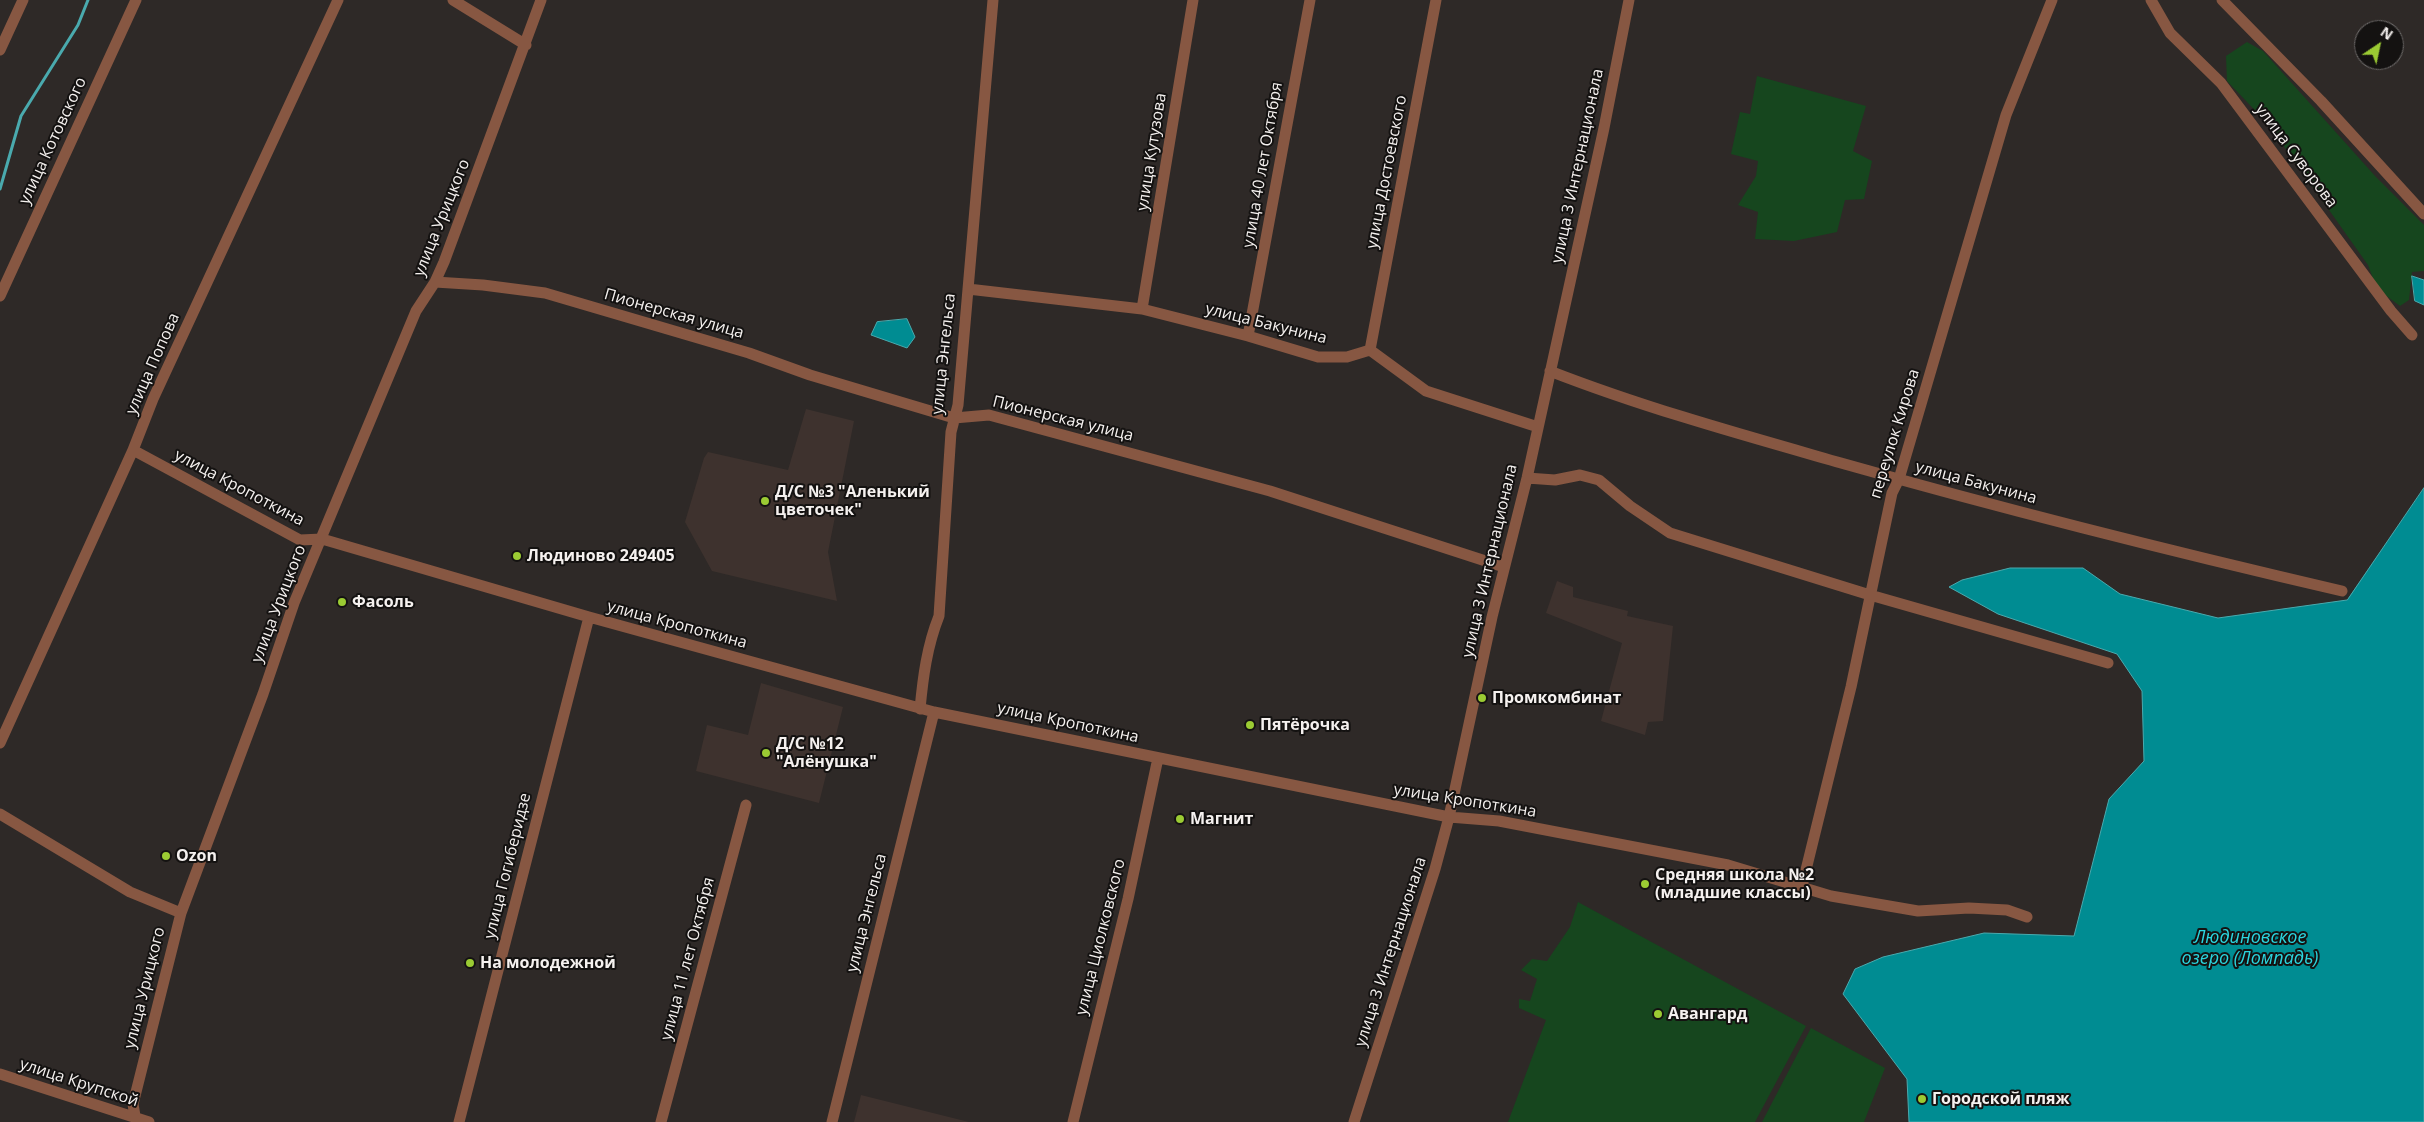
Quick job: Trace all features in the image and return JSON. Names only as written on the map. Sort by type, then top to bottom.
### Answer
[{"type":"street","points":[[0,50],[23,0]]},
{"type":"street","name":"улица Котовского","points":[[0,296],[136,0]]},
{"type":"street","name":"улица Попова","points":[[0,743],[133,450],[154,399],[338,0]]},
{"type":"street","points":[[453,0],[526,44]]},
{"type":"street","name":"улица Урицкого","points":[[136,1120],[133,1104],[181,913],[262,694],[283,630],[322,539],[358,445],[416,311],[436,282],[541,0]]},
{"type":"street","name":"улица Энгельса","points":[[920,709],[924,671],[932,634],[940,616],[954,418],[958,406],[993,0]]},
{"type":"street","name":"улица Кутузова","points":[[1142,309],[1193,0]]},
{"type":"street","name":"улица 40 лет Октября","points":[[1248,336],[1310,0]]},
{"type":"street","name":"улица Достоевского","points":[[1370,350],[1436,0]]},
{"type":"street","name":"улица 3 Интернационала","points":[[1354,1122],[1435,869],[1449,817],[1504,567],[1527,478],[1604,128],[1629,0]]},
{"type":"street","name":"переулок Кирова","points":[[1802,886],[1850,687],[1892,492],[1899,480],[2006,115],[2052,0]]},
{"type":"street","name":"улица Суворова","points":[[2151,0],[2170,33],[2221,83],[2391,311],[2412,335]]},
{"type":"street","points":[[2222,0],[2321,101],[2424,214]]},
{"type":"street","name":"Пионерская улица","points":[[436,282],[483,285],[545,293],[749,353],[810,375],[954,418],[989,415],[1251,486],[1504,567]]},
{"type":"street","name":"улица Бакунина","points":[[968,289],[1142,309],[1248,336],[1318,357],[1347,357],[1370,350]]},
{"type":"street","points":[[1370,350],[1426,391],[1538,428]]},
{"type":"street","name":"улица Бакунина","points":[[1550,372],[1620,399],[1684,419],[1899,480],[2179,553],[2342,591]]},
{"type":"street","name":"улица Кропоткина","points":[[133,450],[300,540],[322,539],[588,617],[920,709],[1449,817],[1499,822],[1728,865],[1831,896],[1918,911],[1969,908],[2007,910],[2027,917]]},
{"type":"street","points":[[1527,478],[1555,480],[1580,475],[1599,480],[1630,506],[1670,533],[1870,595],[2108,663]]},
{"type":"street","name":"улица Гогиберидзе","points":[[459,1122],[588,617]]},
{"type":"street","name":"улица Энгельса","points":[[832,1122],[934,712]]},
{"type":"street","name":"улица Циолковского","points":[[1073,1122],[1128,899],[1158,758]]},
{"type":"street","name":"улица 11 лет Октября","points":[[662,1122],[746,805]]},
{"type":"street","points":[[0,814],[130,892],[181,913]]},
{"type":"street","name":"улица Крупской","points":[[0,1074],[136,1120],[149,1122]]},
{"type":"shaded area","name":"Д/С №3 \"Аленький цветочек\"","points":[[806,409],[854,421],[828,552],[837,601],[712,571],[685,522],[704,458],[708,452],[788,470]]},
{"type":"shaded area","points":[[1557,581],[1573,587],[1573,597],[1628,611],[1627,616],[1673,626],[1663,721],[1648,722],[1645,735],[1601,721],[1622,643],[1546,613]]},
{"type":"shaded area","name":"Д/С №12 \"Алёнушка\"","points":[[761,683],[843,707],[819,803],[696,771],[707,725],[748,735]]},
{"type":"shaded area","points":[[861,1095],[969,1122],[854,1122]]},
{"type":"green space","points":[[2247,42],[2263,51],[2376,177],[2424,225],[2424,271],[2412,272],[2409,300],[2400,306],[2377,289],[2368,265],[2268,124],[2227,81],[2226,56]]},
{"type":"green space","points":[[1757,76],[1866,106],[1853,151],[1872,161],[1864,199],[1845,200],[1837,232],[1794,241],[1755,239],[1758,212],[1738,205],[1756,176],[1758,161],[1731,154],[1740,112],[1750,114]]},
{"type":"green space","name":"Авангард","points":[[1578,902],[1806,1026],[1755,1122],[1508,1122],[1546,1020],[1519,1008],[1519,999],[1530,1001],[1537,979],[1521,970],[1532,959],[1547,961],[1570,927]]},
{"type":"green space","points":[[1811,1028],[1885,1068],[1864,1122],[1762,1122]]},
{"type":"water","points":[[2412,276],[2424,280],[2424,305],[2415,301]]},
{"type":"water","points":[[907,319],[915,337],[907,348],[871,335],[877,322]]},
{"type":"water","name":"Людиновское озеро (Ломпадь)","points":[[2424,488],[2424,1122],[1909,1122],[1907,1079],[1843,994],[1855,969],[1883,957],[1984,933],[2074,936],[2109,799],[2144,761],[2142,691],[2117,654],[1998,614],[1949,587],[1962,580],[2010,568],[2083,568],[2120,594],[2218,618],[2347,600]]},
{"type":"waterway","points":[[0,189],[21,116],[78,25],[88,0]]},
{"type":"place","name":"Д/С №3 \"Аленький цветочек\"","points":[[765,501]]},
{"type":"place","name":"Людиново 249405","points":[[517,556]]},
{"type":"place","name":"Фасоль","points":[[342,602]]},
{"type":"place","name":"Промкомбинат","points":[[1482,698]]},
{"type":"place","name":"Пятёрочка","points":[[1250,725]]},
{"type":"place","name":"Д/С №12 \"Алёнушка\"","points":[[766,753]]},
{"type":"place","name":"Магнит","points":[[1180,819]]},
{"type":"place","name":"Ozon","points":[[166,856]]},
{"type":"place","name":"Средняя школа №2 (младшие классы)","points":[[1645,884]]},
{"type":"place","name":"На молодежной","points":[[470,963]]},
{"type":"place","name":"Авангард","points":[[1658,1014]]},
{"type":"place","name":"Городской пляж","points":[[1922,1099]]}]
